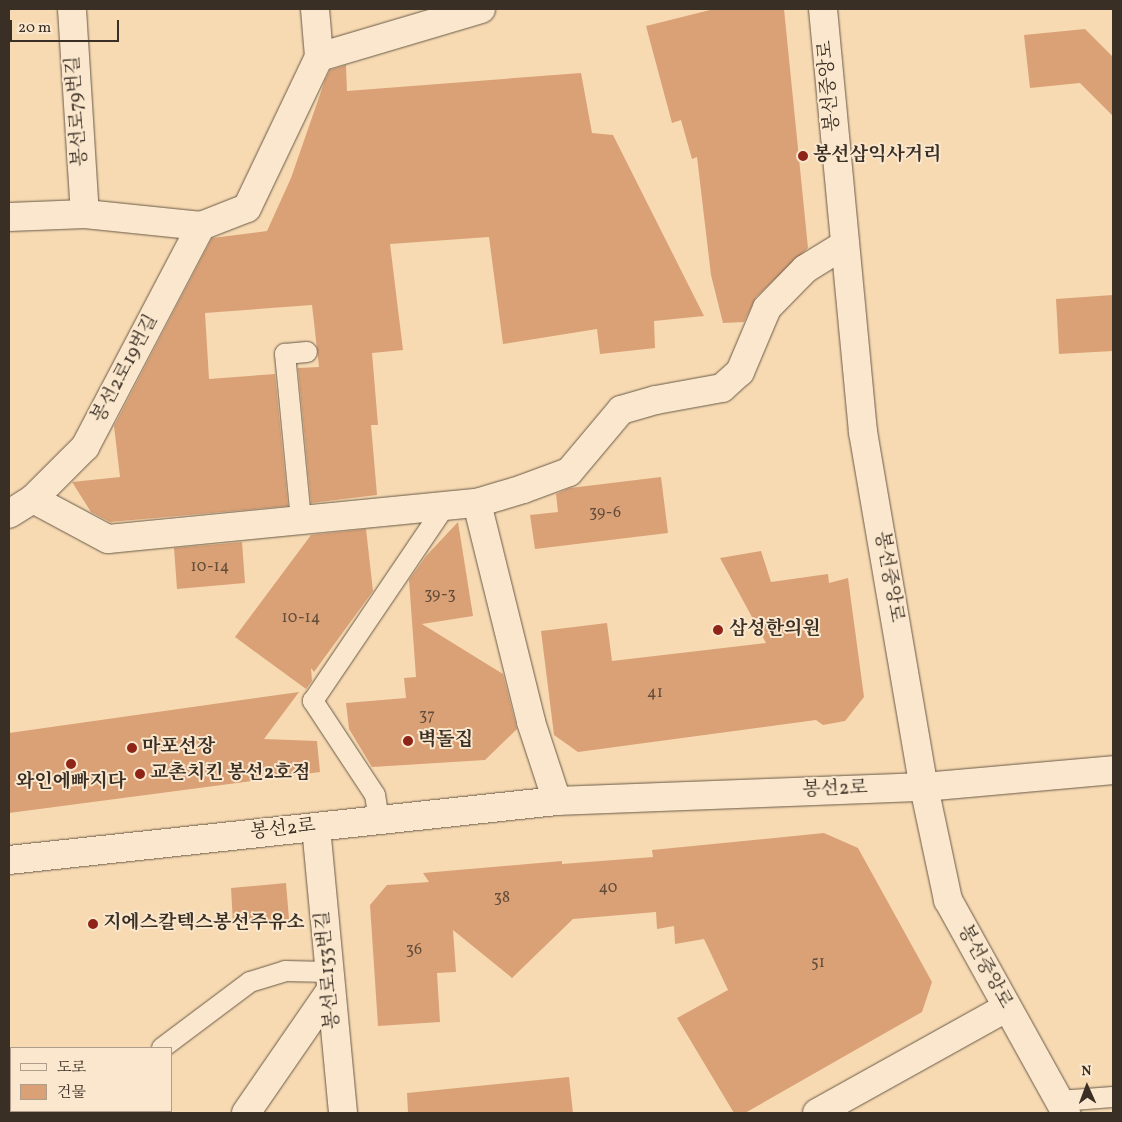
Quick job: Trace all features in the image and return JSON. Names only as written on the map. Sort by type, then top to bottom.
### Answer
[{"type":"street","name":"봉선로79번길","points":[[72,9],[85,214]]},
{"type":"street","points":[[9,217],[85,214],[201,226],[247,208],[319,56],[316,9]]},
{"type":"street","points":[[319,56],[481,9]]},
{"type":"street","name":"봉선중앙로","points":[[823,9],[863,432],[924,787],[948,900],[1006,1008],[1063,1107]]},
{"type":"street","name":"봉선2로19번길","points":[[9,514],[32,499],[85,448],[201,226]]},
{"type":"street","points":[[32,499],[108,539],[477,503],[569,472],[621,410],[656,400],[722,388],[740,372],[767,308],[805,270],[844,245]]},
{"type":"street","points":[[477,503],[531,722],[557,800]]},
{"type":"street","name":"봉선2로","points":[[9,860],[557,800],[924,787],[1113,770]]},
{"type":"street","name":"봉선로133번길","points":[[316,827],[343,1113]]},
{"type":"street","points":[[246,1113],[330,981]]},
{"type":"street","points":[[817,1113],[1006,1008]]},
{"type":"lane","points":[[301,520],[285,354],[307,352]]},
{"type":"lane","points":[[378,820],[375,795],[312,701],[445,506]]},
{"type":"lane","points":[[163,1047],[250,982],[285,971],[330,981]]},
{"type":"lane","points":[[1063,1107],[1113,1097]]},
{"type":"building","points":[[714,9],[784,9],[808,248],[756,297],[744,322],[723,323],[711,275],[697,157],[692,159],[681,120],[672,123],[646,26]]},
{"type":"building","points":[[1085,29],[1113,57],[1113,116],[1080,83],[1030,88],[1024,35]]},
{"type":"building","points":[[346,65],[347,91],[581,73],[592,133],[613,135],[704,316],[654,321],[655,348],[600,354],[597,329],[503,344],[489,237],[390,244],[403,350],[372,353],[378,425],[371,425],[377,495],[311,503],[298,368],[319,367],[312,305],[205,313],[209,379],[275,374],[288,506],[110,522],[91,512],[72,482],[120,477],[114,426],[212,238],[267,231],[291,178],[325,80],[330,70]]},
{"type":"building","points":[[1113,295],[1113,351],[1059,354],[1056,299]]},
{"type":"building","points":[[661,477],[668,533],[535,549],[530,515],[558,512],[556,494],[570,488]]},
{"type":"building","points":[[458,522],[473,616],[422,624],[503,674],[517,729],[485,760],[372,767],[349,729],[346,703],[406,698],[404,678],[416,677],[409,580],[426,556]]},
{"type":"building","points":[[366,529],[373,591],[314,672],[311,668],[312,681],[306,689],[235,637],[311,535]]},
{"type":"building","points":[[242,542],[245,583],[177,589],[174,548]]},
{"type":"building","points":[[761,551],[771,582],[828,574],[829,583],[848,578],[864,697],[845,721],[823,725],[816,720],[578,752],[554,735],[541,631],[607,623],[612,661],[766,643],[720,558]]},
{"type":"building","points":[[299,692],[264,739],[317,741],[320,772],[9,813],[9,733]]},
{"type":"building","points":[[824,833],[858,848],[932,982],[922,1012],[745,1113],[734,1113],[677,1018],[728,990],[704,939],[675,944],[674,926],[657,929],[656,912],[573,919],[512,978],[453,930],[456,972],[437,973],[440,1022],[378,1026],[370,905],[387,885],[429,882],[423,873],[562,861],[562,864],[653,857],[652,850]]},
{"type":"building","points":[[286,883],[289,919],[233,924],[231,888]]},
{"type":"building","points":[[569,1077],[573,1113],[408,1113],[407,1093]]},
{"type":"place","name":"봉선삼익사거리","points":[[803,156]]},
{"type":"place","name":"삼성한의원","points":[[718,630]]},
{"type":"place","name":"벽돌집","points":[[408,741]]},
{"type":"place","name":"마포선장","points":[[132,748]]},
{"type":"place","name":"와인에빠지다","points":[[71,764]]},
{"type":"place","name":"교촌치킨 봉선2호점","points":[[140,774]]},
{"type":"place","name":"지에스칼텍스봉선주유소","points":[[93,924]]}]
